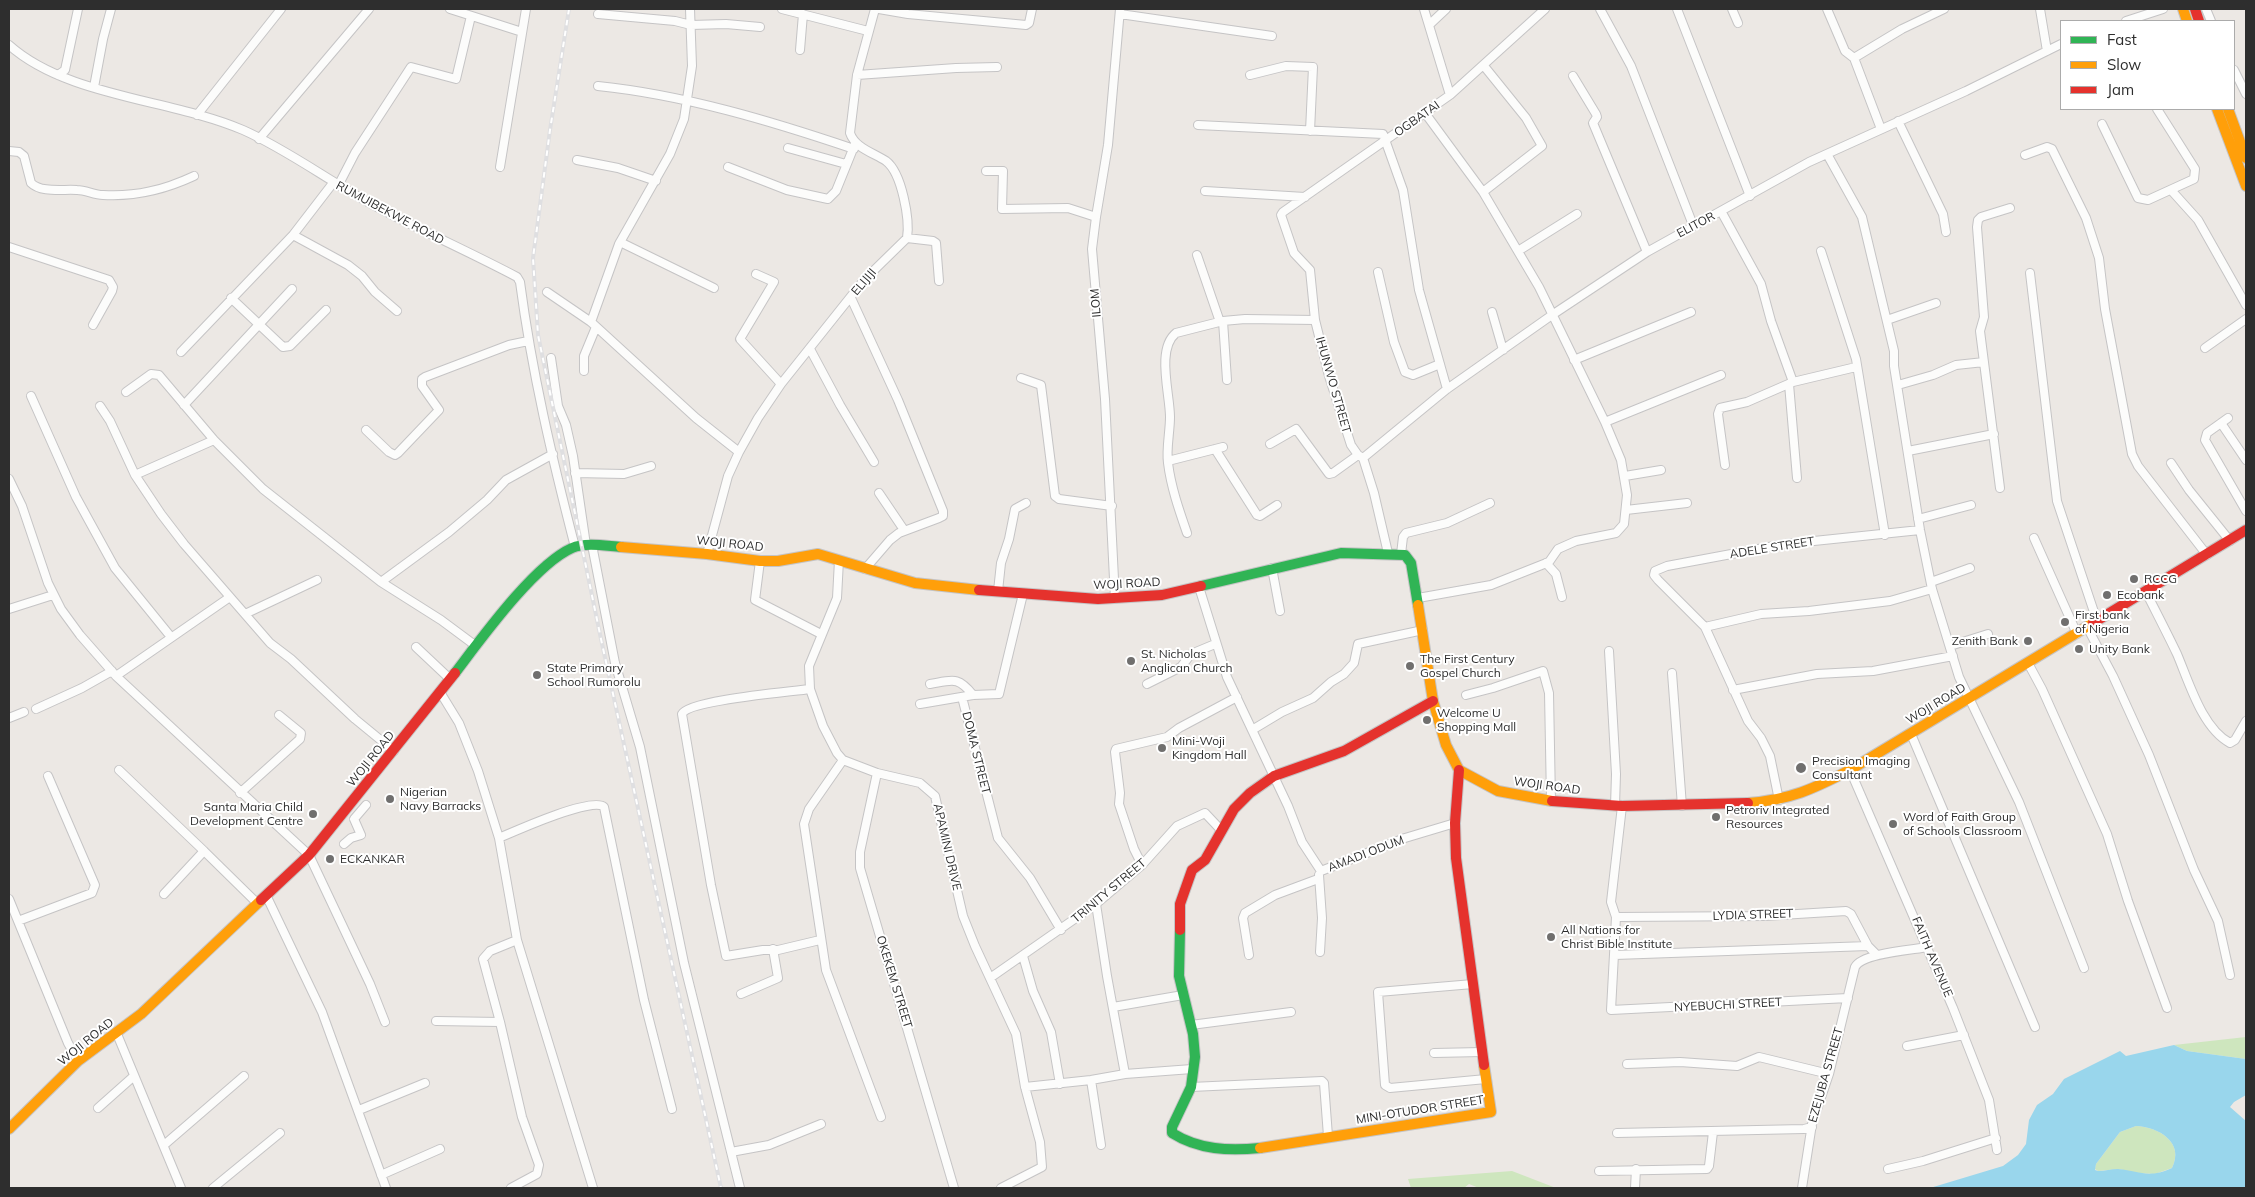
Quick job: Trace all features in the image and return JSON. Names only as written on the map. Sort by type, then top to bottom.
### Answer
[{"type":"main road","points":[[2217,110],[2246,186]]},
{"type":"main road","points":[[2228,110],[2246,158]]},
{"type":"main road","name":"WOJI ROAD","points":[[1459,770],[1498,791],[1551,801],[1619,806],[1682,806],[1753,804],[1779,800],[1810,790],[1850,770],[2246,530]]},
{"type":"main road","name":"WOJI ROAD","points":[[9,1129],[78,1061],[117,1034],[141,1014],[308,855],[538,572],[560,555],[575,547],[589,545],[707,554],[760,561],[778,561],[818,554],[915,583],[1023,594],[1115,599],[1151,597],[1340,553],[1401,554]]},
{"type":"main road","points":[[1401,554],[1408,557],[1412,563],[1433,701],[1444,739],[1459,770]]},
{"type":"main road","name":"MINI-OTUDOR STREET","points":[[1433,701],[1344,751],[1274,776],[1241,801],[1234,809],[1205,860],[1192,870],[1180,904],[1180,976],[1191,1025],[1195,1057],[1191,1087],[1178,1118],[1172,1127],[1172,1132],[1176,1137],[1222,1150],[1303,1144],[1328,1136],[1489,1113],[1492,1108],[1482,1052],[1456,858],[1455,823],[1459,770]]},
{"type":"street","points":[[58,75],[64,70],[78,9]]},
{"type":"street","points":[[94,87],[111,9]]},
{"type":"street","points":[[196,115],[279,9]]},
{"type":"street","points":[[259,139],[368,9]]},
{"type":"street","points":[[500,167],[526,9]]},
{"type":"street","points":[[584,371],[584,356],[620,242],[656,181],[678,138],[688,102],[692,53],[690,9]]},
{"type":"street","points":[[782,9],[868,31]]},
{"type":"street","points":[[728,167],[787,190],[828,199],[836,191],[855,146],[850,128],[857,75],[875,9]]},
{"type":"street","points":[[879,9],[908,14],[1023,24],[1029,22],[1032,9]]},
{"type":"street","points":[[1424,9],[1450,95]]},
{"type":"street","points":[[1429,25],[1446,9]]},
{"type":"street","name":"OGBATAI","points":[[1280,218],[1283,212],[1450,95],[1484,66],[1544,9]]},
{"type":"street","points":[[1600,9],[1631,66],[1693,225]]},
{"type":"street","points":[[1677,9],[1750,196]]},
{"type":"street","points":[[1732,9],[1738,23]]},
{"type":"street","points":[[1827,9],[1845,51],[1854,58],[1881,129]]},
{"type":"street","points":[[1854,58],[1902,29],[1944,9]]},
{"type":"street","points":[[2040,9],[2047,51]]},
{"type":"street","points":[[456,10],[522,32]]},
{"type":"street","points":[[2129,20],[2159,10]]},
{"type":"street","points":[[1120,11],[1272,36]]},
{"type":"street","name":"ILOM","points":[[1115,599],[1112,506],[1105,399],[1092,249],[1108,145],[1120,11]]},
{"type":"street","points":[[598,14],[675,21],[691,25],[726,24],[760,26]]},
{"type":"street","points":[[800,50],[804,14]]},
{"type":"street","points":[[181,352],[293,235],[336,184],[411,67],[456,79],[471,16]]},
{"type":"street","name":"ELITOR","points":[[1270,444],[1296,429],[1328,474],[1333,473],[1360,456],[1447,390],[1552,315],[1647,252],[1693,225],[1827,154],[2060,44]]},
{"type":"street","name":"RUMUIBEKWE ROAD","points":[[9,46],[34,64],[58,75],[242,130],[409,225],[517,277],[520,282],[540,406],[575,547]]},
{"type":"street","points":[[1250,75],[1286,66],[1313,67],[1310,131]]},
{"type":"street","points":[[1483,192],[1542,146],[1526,118],[1484,66]]},
{"type":"street","points":[[857,75],[997,67]]},
{"type":"street","points":[[2235,72],[2246,94]]},
{"type":"street","points":[[1573,76],[1596,114],[1597,117],[1593,123],[1647,252]]},
{"type":"street","points":[[598,86],[688,102],[855,146],[888,162],[894,170],[907,215],[907,238],[936,243],[938,281]]},
{"type":"street","points":[[2102,124],[2140,200],[2148,200],[2194,179],[2196,174],[2195,169],[2158,110]]},
{"type":"street","points":[[1418,598],[1491,586],[1546,563],[1553,558],[1558,549],[1576,541],[1620,531],[1624,524],[1626,510],[1625,476],[1621,460],[1605,422],[1552,315],[1518,251],[1483,192],[1426,113]]},
{"type":"street","points":[[1898,121],[1943,214],[1946,232]]},
{"type":"street","points":[[1198,125],[1380,133],[1387,140],[1402,190],[1419,290],[1447,390]]},
{"type":"street","points":[[2025,155],[2047,147],[2052,149],[2086,218],[2099,258],[2105,309],[2132,454],[2138,466],[2207,555]]},
{"type":"street","points":[[788,148],[846,164]]},
{"type":"street","points":[[9,151],[22,153],[31,183],[38,188],[87,191],[105,195],[139,195],[155,192],[194,176]]},
{"type":"street","points":[[1827,154],[1862,217],[1887,320],[1920,530],[1932,585],[1952,656],[1969,699],[2018,802],[2084,968]]},
{"type":"street","points":[[577,160],[625,170],[656,181]]},
{"type":"street","points":[[986,171],[1003,171],[1002,208],[1068,208],[1096,218]]},
{"type":"street","points":[[1205,190],[1305,197]]},
{"type":"street","points":[[2171,190],[2198,220],[2246,305]]},
{"type":"street","points":[[2000,488],[1980,331],[1984,317],[1977,243],[1978,220],[1981,217],[2010,208]]},
{"type":"street","points":[[1721,211],[1761,284],[1791,383],[1797,478]]},
{"type":"street","points":[[1518,251],[1577,214]]},
{"type":"street","name":"IHUNWO STREET","points":[[1280,218],[1294,253],[1310,270],[1314,320],[1351,445],[1360,456],[1374,493],[1388,553]]},
{"type":"street","points":[[293,235],[348,265],[362,276],[375,292],[397,311]]},
{"type":"street","name":"ELIJIJI","points":[[707,554],[722,494],[738,452],[758,418],[781,384],[874,269],[907,238]]},
{"type":"street","points":[[620,242],[714,288]]},
{"type":"street","points":[[9,247],[109,280],[113,287],[112,291],[93,325]]},
{"type":"street","points":[[1820,251],[1856,367],[1885,535]]},
{"type":"street","points":[[1197,256],[1222,321],[1227,380]]},
{"type":"street","points":[[1378,272],[1394,342],[1405,372],[1413,375],[1440,364]]},
{"type":"street","points":[[2030,273],[2057,501],[2097,621]]},
{"type":"street","points":[[756,274],[774,282],[740,339],[781,384]]},
{"type":"street","points":[[184,405],[292,289]]},
{"type":"street","points":[[547,292],[594,325],[696,418],[738,452]]},
{"type":"street","points":[[231,298],[283,347],[287,347],[326,310]]},
{"type":"street","points":[[851,298],[898,400],[943,512],[943,516],[904,530],[890,540],[865,568]]},
{"type":"street","points":[[1887,320],[1936,303]]},
{"type":"street","points":[[1492,312],[1503,350]]},
{"type":"street","points":[[1574,360],[1691,312]]},
{"type":"street","points":[[1187,533],[1177,506],[1168,461],[1170,415],[1165,364],[1171,337],[1176,333],[1222,321],[1245,319],[1314,320]]},
{"type":"street","points":[[2205,348],[2246,319]]},
{"type":"street","points":[[366,430],[389,452],[398,454],[439,410],[422,386],[422,379],[510,345],[528,340]]},
{"type":"street","points":[[810,350],[840,406],[874,462]]},
{"type":"street","points":[[551,358],[558,406],[566,425],[589,545],[616,663],[640,747],[684,963],[740,1188]]},
{"type":"street","points":[[1898,385],[1933,375],[1956,365],[1984,362]]},
{"type":"street","points":[[1725,465],[1718,414],[1720,408],[1747,402],[1791,383],[1856,367]]},
{"type":"street","points":[[126,392],[154,373],[158,375],[214,440],[263,490],[381,582],[441,620],[476,646]]},
{"type":"street","points":[[1605,422],[1721,375]]},
{"type":"street","points":[[1020,378],[1042,385],[1054,496],[1059,499],[1112,506]]},
{"type":"street","points":[[31,396],[76,497],[115,568],[171,637]]},
{"type":"street","points":[[100,406],[110,421],[135,475],[161,514],[244,614],[270,643],[394,751]]},
{"type":"street","points":[[2246,460],[2225,421],[2207,433],[2205,440],[2246,511]]},
{"type":"street","points":[[1908,451],[1994,434]]},
{"type":"street","points":[[135,475],[214,440]]},
{"type":"street","points":[[1168,461],[1219,448],[1257,515],[1260,516],[1277,505]]},
{"type":"street","points":[[381,582],[449,532],[487,500],[506,480],[553,454]]},
{"type":"street","points":[[2171,463],[2189,490],[2230,541]]},
{"type":"street","points":[[575,473],[624,474],[651,466]]},
{"type":"street","points":[[1625,476],[1661,470]]},
{"type":"street","points":[[9,479],[22,506],[53,595],[80,635],[114,674],[308,855],[370,984],[385,1022]]},
{"type":"street","points":[[879,493],[904,530]]},
{"type":"street","points":[[998,592],[1001,563],[1009,539],[1014,509],[1026,503]]},
{"type":"street","points":[[1401,554],[1403,537],[1406,533],[1447,522],[1490,503]]},
{"type":"street","points":[[1626,510],[1687,503]]},
{"type":"street","points":[[1918,519],[1971,505]]},
{"type":"street","name":"ADELE STREET","points":[[1705,627],[1658,580],[1655,572],[1667,566],[1785,544],[1920,530]]},
{"type":"street","points":[[2034,538],[2076,634]]},
{"type":"street","points":[[839,560],[837,598],[809,666],[810,689],[823,726],[843,760],[809,809],[804,824],[820,940],[828,976],[881,1117]]},
{"type":"street","points":[[760,561],[755,600],[821,634]]},
{"type":"street","points":[[1546,563],[1556,574],[1562,597]]},
{"type":"street","points":[[1272,568],[1280,611]]},
{"type":"street","points":[[1779,800],[1770,756],[1761,738],[1748,721],[1705,627],[1760,614],[1809,611],[1890,601],[1970,568]]},
{"type":"street","points":[[244,614],[317,580]]},
{"type":"street","name":"AMADI ODUM","points":[[1199,587],[1222,665],[1274,776],[1302,842],[1321,871],[1405,838],[1455,823]]},
{"type":"street","points":[[2146,592],[2177,654],[2198,707],[2211,724],[2224,740],[2230,743],[2235,740],[2246,721]]},
{"type":"street","name":"DOMA STREET","points":[[1023,594],[1001,691],[997,695],[973,695],[962,698],[998,838],[1030,878],[1061,930]]},
{"type":"street","points":[[9,609],[53,595]]},
{"type":"street","points":[[36,709],[114,674],[230,597]]},
{"type":"street","points":[[2087,627],[2113,676],[2149,756],[2194,870],[2218,921],[2230,975]]},
{"type":"street","points":[[1252,730],[1282,712],[1313,698],[1331,682],[1344,674],[1354,663],[1358,644],[1423,630]]},
{"type":"street","points":[[1950,646],[1988,634]]},
{"type":"street","points":[[1147,684],[1181,667],[1191,654],[1215,644]]},
{"type":"street","points":[[416,647],[450,679]]},
{"type":"street","points":[[1608,651],[1619,806],[1611,902],[1616,917],[1615,955],[1868,946],[1877,956]]},
{"type":"street","points":[[1733,690],[1816,674],[1873,671],[1952,656]]},
{"type":"street","points":[[2028,663],[2042,689],[2107,834],[2128,901],[2168,1008]]},
{"type":"street","points":[[1466,695],[1543,671],[1548,693],[1551,801]]},
{"type":"street","points":[[1672,673],[1682,806]]},
{"type":"street","points":[[930,684],[958,681],[964,684],[973,695]]},
{"type":"street","points":[[810,689],[724,700],[690,707],[684,710],[682,714],[726,956],[730,957],[820,940]]},
{"type":"street","points":[[440,692],[459,723],[478,771],[499,838],[517,940],[592,1188]]},
{"type":"street","points":[[920,704],[962,698]]},
{"type":"street","points":[[1142,865],[1134,849],[1119,804],[1120,793],[1116,749],[1166,737],[1186,724],[1237,698]]},
{"type":"street","points":[[9,718],[24,712]]},
{"type":"street","points":[[240,793],[300,739],[301,733],[279,715]]},
{"type":"street","points":[[1911,734],[2035,1027]]},
{"type":"street","name":"APAMINI DRIVE","points":[[843,760],[877,773],[920,783],[935,796],[959,903],[975,946],[1014,1026],[1024,1087],[1037,1128],[1042,1167],[1001,1188]]},
{"type":"street","points":[[119,770],[257,903]]},
{"type":"street","name":"FAITH AVENUE","points":[[1850,770],[1928,947],[1964,1035],[1989,1100],[1997,1150]]},
{"type":"street","name":"OKEKEM STREET","points":[[877,773],[862,843],[860,868],[954,1188]]},
{"type":"street","points":[[18,921],[92,893],[95,890],[95,885],[48,776]]},
{"type":"street","points":[[499,838],[554,816],[597,804],[604,806],[644,1000],[672,1109]]},
{"type":"street","points":[[344,844],[351,838],[361,835],[354,819],[366,805]]},
{"type":"street","name":"TRINITY STREET","points":[[990,978],[1096,904],[1142,865],[1168,836],[1185,821],[1205,813],[1221,830]]},
{"type":"street","points":[[164,894],[204,851]]},
{"type":"street","points":[[1320,952],[1322,918],[1318,880],[1321,871]]},
{"type":"street","points":[[1249,955],[1243,918],[1245,913],[1274,896],[1318,880]]},
{"type":"street","points":[[266,895],[322,1012],[386,1188]]},
{"type":"street","points":[[9,899],[11,912],[18,921],[68,1043],[78,1061]]},
{"type":"street","points":[[1096,904],[1125,1074]]},
{"type":"street","name":"LYDIA STREET","points":[[1616,917],[1765,916],[1846,911],[1852,914],[1868,946]]},
{"type":"street","points":[[511,1188],[540,1171],[522,1117],[483,959],[490,951],[517,940]]},
{"type":"street","name":"EZEJUBA STREET","points":[[1616,1133],[1713,1132],[1804,1129],[1812,1127],[1829,1074],[1857,963],[1877,956],[1928,947]]},
{"type":"street","points":[[740,994],[778,978],[773,949]]},
{"type":"street","name":"NYEBUCHI STREET","points":[[1615,955],[1610,1009],[1613,1011],[1848,998]]},
{"type":"street","points":[[1023,956],[1033,991],[1051,1032],[1060,1084]]},
{"type":"street","points":[[1473,984],[1381,990],[1378,994],[1386,1087],[1486,1079]]},
{"type":"street","points":[[1113,1007],[1144,1004],[1183,995]]},
{"type":"street","points":[[1191,1025],[1291,1012]]},
{"type":"street","points":[[436,1021],[500,1022]]},
{"type":"street","points":[[117,1034],[181,1188]]},
{"type":"street","points":[[1907,1046],[1964,1035]]},
{"type":"street","points":[[1434,1053],[1482,1052]]},
{"type":"street","points":[[1627,1064],[1680,1062],[1737,1066],[1759,1057],[1829,1074]]},
{"type":"street","points":[[1024,1087],[1092,1080],[1125,1074],[1192,1069]]},
{"type":"street","points":[[98,1108],[134,1076]]},
{"type":"street","points":[[164,1145],[244,1076]]},
{"type":"street","points":[[1092,1080],[1101,1144]]},
{"type":"street","points":[[1191,1087],[1322,1081],[1324,1083],[1328,1136]]},
{"type":"street","points":[[359,1110],[425,1083]]},
{"type":"street","points":[[732,1152],[769,1145],[821,1124]]},
{"type":"street","points":[[1802,1188],[1812,1127]]},
{"type":"street","points":[[213,1188],[280,1132]]},
{"type":"street","points":[[1599,1171],[1708,1168],[1713,1132]]},
{"type":"street","points":[[1888,1169],[1923,1161],[1996,1138]]},
{"type":"street","points":[[381,1176],[440,1149]]},
{"type":"street","points":[[1635,1188],[1636,1170]]},
{"type":"green space","points":[[2246,1037],[2246,1059],[2187,1051],[2174,1045]]},
{"type":"green space","points":[[2136,1126],[2153,1129],[2167,1138],[2175,1151],[2172,1168],[2155,1174],[2135,1173],[2119,1169],[2098,1171],[2095,1169],[2096,1164],[2120,1132]]},
{"type":"green space","points":[[1512,1171],[1556,1188],[1479,1188],[1469,1184],[1464,1188],[1411,1188],[1408,1179]]},
{"type":"water","points":[[2174,1045],[2187,1051],[2246,1059],[2246,1095],[2234,1102],[2230,1107],[2246,1121],[2246,1188],[1930,1188],[2003,1166],[2018,1155],[2026,1144],[2029,1120],[2037,1105],[2053,1094],[2064,1079],[2120,1051],[2126,1056]],"holes":[[[2136,1126],[2160,1133],[2172,1144],[2175,1151],[2172,1168],[2150,1174],[2118,1169],[2095,1170],[2096,1164],[2120,1132]]]},
{"type":"railway","points":[[569,9],[533,258],[538,335],[601,639],[721,1188]]},
{"type":"traffic: fast","points":[[455,673],[509,604],[541,570],[557,557],[572,548],[583,545],[621,547]]},
{"type":"traffic: fast","points":[[1201,586],[1341,553],[1405,555],[1411,563],[1418,605]]},
{"type":"traffic: fast","points":[[1180,930],[1179,976],[1193,1034],[1195,1057],[1191,1087],[1172,1127],[1172,1133],[1193,1143],[1215,1148],[1260,1148]]},
{"type":"traffic: slow","points":[[2183,9],[2187,20]]},
{"type":"traffic: slow","points":[[2217,110],[2246,186]]},
{"type":"traffic: slow","points":[[2228,110],[2246,158]]},
{"type":"traffic: slow","points":[[621,547],[707,554],[760,561],[778,561],[818,554],[915,583],[979,590]]},
{"type":"traffic: slow","points":[[1418,605],[1433,701],[1446,745],[1459,770],[1498,791],[1552,801]]},
{"type":"traffic: slow","points":[[1748,803],[1789,796],[1824,783],[1850,770],[2093,623]]},
{"type":"traffic: slow","points":[[9,1129],[78,1061],[141,1014],[261,900]]},
{"type":"traffic: slow","points":[[1260,1148],[1491,1112],[1484,1065]]},
{"type":"traffic: jam","points":[[2195,9],[2199,20]]},
{"type":"traffic: jam","points":[[2093,623],[2246,530]]},
{"type":"traffic: jam","points":[[979,590],[1098,599],[1162,595],[1201,586]]},
{"type":"traffic: jam","points":[[261,900],[309,855],[455,673]]},
{"type":"traffic: jam","points":[[1180,930],[1180,904],[1192,870],[1205,860],[1234,809],[1250,793],[1274,776],[1344,751],[1433,701]]},
{"type":"traffic: jam","points":[[1459,770],[1455,823],[1456,858],[1484,1065]]},
{"type":"traffic: jam","points":[[1552,801],[1622,806],[1748,803]]},
{"type":"place","name":"RCCG","points":[[2134,579]]},
{"type":"place","name":"Ecobank","points":[[2107,595]]},
{"type":"place","name":"First bank of Nigeria","points":[[2065,622]]},
{"type":"place","name":"Zenith Bank","points":[[2028,641]]},
{"type":"place","name":"Unity Bank","points":[[2079,649]]},
{"type":"place","name":"St. Nicholas Anglican Church","points":[[1131,661]]},
{"type":"place","name":"The First Century Gospel Church","points":[[1410,666]]},
{"type":"place","name":"State Primary School Rumorolu","points":[[537,675]]},
{"type":"place","name":"Welcome U Shopping Mall","points":[[1427,720]]},
{"type":"place","name":"Mini-Woji Kingdom Hall","points":[[1162,748]]},
{"type":"place","name":"Precision Imaging Consultant","points":[[1801,768]]},
{"type":"place","name":"Nigerian Navy Barracks","points":[[390,799]]},
{"type":"place","name":"Santa Maria Child Development Centre","points":[[313,814]]},
{"type":"place","name":"Petroriv Integrated Resources","points":[[1716,817]]},
{"type":"place","name":"Word of Faith Group of Schools Classroom","points":[[1893,824]]},
{"type":"place","name":"ECKANKAR","points":[[330,859]]},
{"type":"place","name":"All Nations for Christ Bible Institute","points":[[1551,937]]}]
